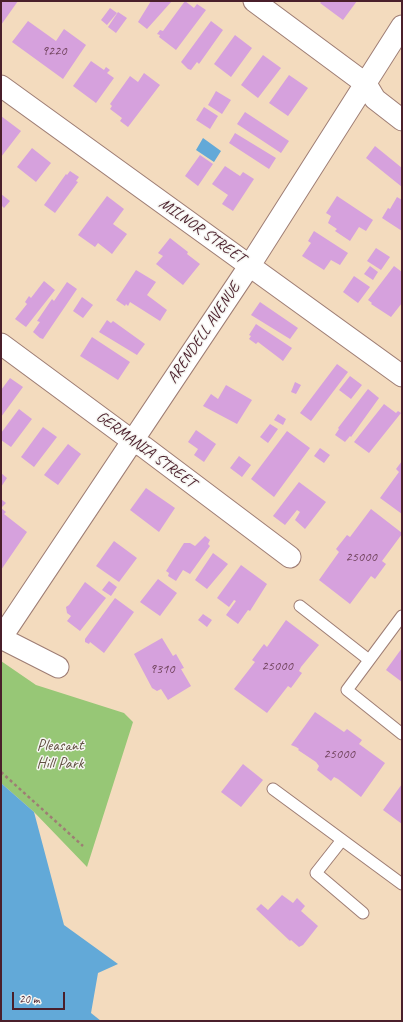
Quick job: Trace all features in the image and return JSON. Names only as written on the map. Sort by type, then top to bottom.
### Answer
[{"type":"street","points":[[254,1],[366,84],[375,99],[402,120]]},
{"type":"street","name":"ARENDELL AVENUE","points":[[1,638],[250,265],[402,26]]},
{"type":"street","name":"MILNOR STREET","points":[[1,86],[402,376]]},
{"type":"street","name":"GERMANIA STREET","points":[[1,344],[132,440],[144,447],[290,557]]},
{"type":"street","points":[[1,638],[58,667]]},
{"type":"lane","points":[[300,606],[369,660]]},
{"type":"lane","points":[[402,616],[347,690],[402,734]]},
{"type":"lane","points":[[273,789],[402,884]]},
{"type":"lane","points":[[342,840],[316,873],[363,913]]},
{"type":"path","points":[[1,772],[83,846]]},
{"type":"green space","name":"Pleasant Hill Park","points":[[1,661],[36,685],[124,713],[133,722],[87,867],[34,812],[1,783]]},
{"type":"water","points":[[203,138],[221,151],[214,162],[196,150]]},
{"type":"water","points":[[1,783],[34,812],[64,925],[118,964],[98,973],[91,1013],[101,1021],[1,1021]]},
{"type":"building","points":[[1,1],[18,1],[1,25]]},
{"type":"building","points":[[151,1],[172,1],[147,29],[138,22]]},
{"type":"building","points":[[185,1],[194,8],[197,4],[206,10],[176,50],[157,34],[160,30],[163,31]]},
{"type":"building","points":[[322,1],[357,1],[343,20],[320,3]]},
{"type":"building","points":[[110,8],[117,13],[107,25],[101,20]]},
{"type":"building","points":[[118,12],[127,18],[116,33],[108,27]]},
{"type":"building","points":[[28,21],[56,41],[64,29],[86,45],[63,79],[12,42]]},
{"type":"building","points":[[211,21],[223,30],[199,64],[197,62],[191,70],[188,69],[181,62]]},
{"type":"building","points":[[235,35],[252,48],[231,77],[214,64]]},
{"type":"building","points":[[263,55],[281,68],[258,98],[241,85]]},
{"type":"building","points":[[91,61],[104,70],[106,67],[110,70],[107,73],[114,78],[96,103],[73,86]]},
{"type":"building","points":[[144,73],[160,85],[128,127],[120,121],[122,118],[110,109],[112,106],[110,104],[130,76],[138,82]]},
{"type":"building","points":[[289,75],[308,88],[288,116],[269,103]]},
{"type":"building","points":[[216,91],[231,100],[222,114],[208,105]]},
{"type":"building","points":[[204,107],[218,116],[210,129],[196,120]]},
{"type":"building","points":[[245,112],[289,141],[281,153],[237,124]]},
{"type":"building","points":[[1,116],[21,131],[1,157]]},
{"type":"building","points":[[235,133],[276,158],[269,169],[229,143]]},
{"type":"building","points":[[375,146],[402,168],[402,187],[366,158]]},
{"type":"building","points":[[32,148],[51,163],[36,182],[17,167]]},
{"type":"building","points":[[200,155],[213,164],[198,186],[185,176]]},
{"type":"building","points":[[225,166],[240,176],[243,172],[254,179],[233,211],[222,204],[228,195],[212,184]]},
{"type":"building","points":[[70,171],[79,177],[76,181],[78,182],[55,213],[44,205],[66,174],[67,175]]},
{"type":"building","points":[[1,194],[10,201],[4,208],[1,205]]},
{"type":"building","points":[[107,196],[124,209],[113,224],[127,234],[112,254],[98,243],[95,247],[78,235]]},
{"type":"building","points":[[337,196],[373,220],[366,231],[359,227],[350,241],[335,231],[337,229],[328,223],[331,216],[326,213]]},
{"type":"building","points":[[397,197],[402,200],[402,231],[382,218],[388,208],[390,209]]},
{"type":"building","points":[[314,231],[348,253],[340,265],[331,260],[324,270],[302,256],[311,243],[308,241]]},
{"type":"building","points":[[170,238],[188,252],[187,254],[200,264],[183,285],[156,264],[163,256],[158,253]]},
{"type":"building","points":[[376,248],[390,257],[381,270],[367,261]]},
{"type":"building","points":[[370,266],[378,272],[373,280],[364,274]]},
{"type":"building","points":[[394,266],[402,272],[402,303],[391,317],[371,304],[372,303],[368,300]]},
{"type":"building","points":[[136,270],[156,282],[147,295],[167,310],[160,321],[130,302],[128,306],[126,304],[125,306],[116,300]]},
{"type":"building","points":[[354,276],[370,287],[358,303],[343,292]]},
{"type":"building","points":[[44,281],[55,290],[26,327],[15,319],[27,304],[25,302],[29,296],[31,298]]},
{"type":"building","points":[[67,282],[77,289],[43,339],[40,338],[33,332],[40,322],[37,321],[52,299],[54,301]]},
{"type":"building","points":[[82,297],[93,305],[83,318],[73,311]]},
{"type":"building","points":[[260,302],[298,328],[290,339],[251,315]]},
{"type":"building","points":[[107,320],[111,323],[113,321],[145,344],[137,355],[99,332]]},
{"type":"building","points":[[256,324],[292,348],[283,361],[258,342],[256,344],[249,339],[251,336],[249,335]]},
{"type":"building","points":[[92,337],[130,362],[118,380],[80,356]]},
{"type":"building","points":[[337,364],[348,372],[311,421],[300,413]]},
{"type":"building","points":[[350,376],[362,385],[351,399],[339,390]]},
{"type":"building","points":[[10,378],[23,387],[1,417],[1,390]]},
{"type":"building","points":[[295,382],[301,385],[296,394],[291,392]]},
{"type":"building","points":[[226,385],[252,400],[237,424],[203,406],[211,394],[218,399]]},
{"type":"building","points":[[368,389],[379,398],[351,437],[350,436],[345,442],[335,435],[339,429],[338,428]]},
{"type":"building","points":[[384,404],[396,413],[398,411],[401,413],[369,453],[354,442]]},
{"type":"building","points":[[19,409],[32,419],[11,447],[1,440],[1,433]]},
{"type":"building","points":[[278,414],[286,419],[283,425],[274,420]]},
{"type":"building","points":[[270,424],[278,429],[268,443],[260,437]]},
{"type":"building","points":[[43,427],[57,437],[34,467],[21,457]]},
{"type":"building","points":[[196,430],[216,444],[204,462],[194,455],[198,449],[188,442]]},
{"type":"building","points":[[287,431],[310,448],[274,497],[251,479]]},
{"type":"building","points":[[68,444],[81,454],[58,485],[44,475]]},
{"type":"building","points":[[320,448],[330,455],[324,463],[314,456]]},
{"type":"building","points":[[239,456],[251,465],[242,477],[230,468]]},
{"type":"building","points":[[402,461],[402,514],[380,498],[399,472],[396,469]]},
{"type":"building","points":[[1,473],[7,478],[1,487]]},
{"type":"building","points":[[299,482],[326,502],[305,529],[295,520],[300,512],[297,510],[285,525],[273,516]]},
{"type":"building","points":[[146,488],[175,508],[159,532],[130,510]]},
{"type":"building","points":[[1,499],[6,503],[1,508]]},
{"type":"building","points":[[1,508],[6,512],[4,514],[27,532],[1,570]]},
{"type":"building","points":[[371,509],[402,534],[382,561],[386,564],[375,579],[371,576],[350,604],[319,580],[339,552],[336,549],[347,535],[350,537]]},
{"type":"building","points":[[205,536],[210,540],[208,544],[210,546],[190,574],[183,570],[176,581],[168,576],[169,573],[166,571],[184,543],[190,543],[195,546]]},
{"type":"building","points":[[114,541],[137,558],[119,582],[96,566]]},
{"type":"building","points":[[213,553],[228,564],[207,589],[195,580]]},
{"type":"building","points":[[241,565],[267,584],[250,611],[248,610],[238,624],[226,615],[236,601],[234,600],[229,607],[217,598]]},
{"type":"building","points":[[158,579],[177,593],[160,616],[140,602]]},
{"type":"building","points":[[109,581],[117,587],[111,596],[102,590]]},
{"type":"building","points":[[85,582],[106,598],[80,631],[67,621],[71,616],[67,613],[66,607]]},
{"type":"building","points":[[115,598],[134,612],[104,653],[90,642],[89,644],[85,642],[85,639]]},
{"type":"building","points":[[203,614],[212,620],[207,627],[198,620]]},
{"type":"building","points":[[286,620],[319,645],[301,667],[299,671],[302,673],[291,688],[288,686],[267,713],[234,689],[255,662],[252,660],[264,644],[267,647]]},
{"type":"building","points":[[162,638],[173,656],[176,654],[184,668],[181,669],[191,686],[168,700],[161,689],[157,691],[152,688],[134,654]]},
{"type":"building","points":[[402,648],[402,682],[386,670]]},
{"type":"building","points":[[315,712],[344,732],[347,729],[362,740],[359,744],[385,763],[361,797],[338,779],[334,777],[331,781],[317,770],[319,766],[316,762],[291,745]]},
{"type":"building","points":[[243,764],[263,780],[241,807],[221,792]]},
{"type":"building","points":[[402,784],[402,824],[383,810]]},
{"type":"building","points":[[282,895],[293,903],[297,898],[305,906],[301,911],[318,926],[303,945],[299,947],[291,940],[290,941],[256,909],[261,904],[268,910]]}]
